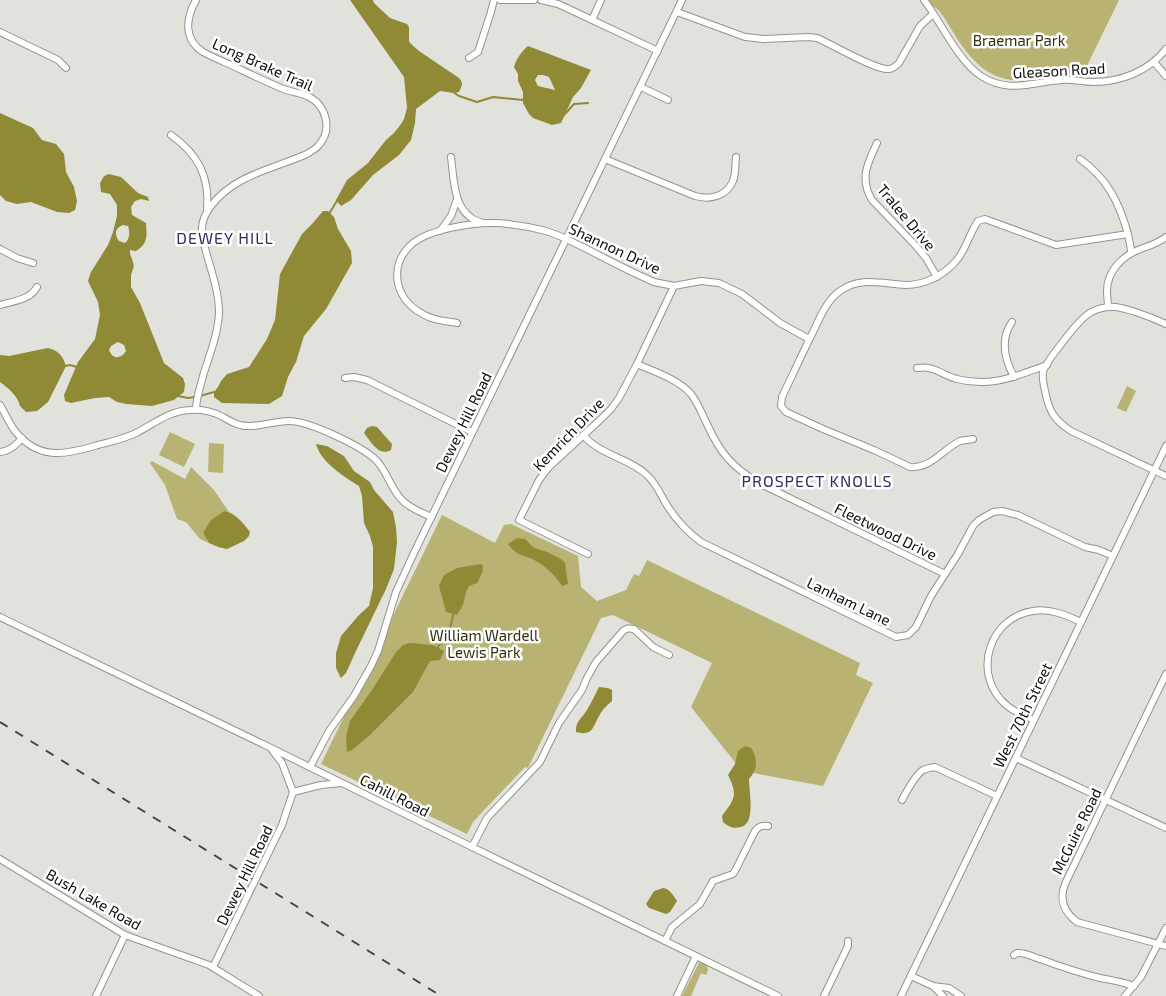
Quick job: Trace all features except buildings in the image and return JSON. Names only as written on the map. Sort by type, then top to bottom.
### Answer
[{"type":"street","name":"Long Brake Trail","points":[[196,0],[191,9],[188,24],[189,32],[192,39],[203,51],[289,92],[306,95],[320,105],[326,120],[324,137],[314,150],[235,183],[224,192],[207,212],[202,236],[215,284],[219,314],[217,332],[198,392],[196,410]]},
{"type":"street","points":[[469,58],[478,52],[494,0]]},
{"type":"street","points":[[500,0],[534,0]]},
{"type":"street","points":[[541,0],[558,4],[658,51]]},
{"type":"street","points":[[592,20],[602,0]]},
{"type":"street","name":"Dewey Hill Road","points":[[310,767],[329,731],[354,696],[371,666],[378,651],[396,592],[431,517],[682,0]]},
{"type":"street","name":"Gleason Road","points":[[924,0],[970,67],[983,77],[999,84],[1024,86],[1066,80],[1093,82],[1119,79],[1144,70],[1166,48]]},
{"type":"street","points":[[676,12],[745,37],[764,39],[816,38],[876,67],[888,69],[899,64],[920,26],[933,14]]},
{"type":"street","points":[[0,32],[58,60],[66,68]]},
{"type":"street","points":[[1154,62],[1166,76]]},
{"type":"street","points":[[640,87],[668,100]]},
{"type":"street","points":[[171,135],[181,142],[198,162],[206,186],[207,212]]},
{"type":"street","name":"Tralee Drive","points":[[877,143],[866,169],[865,178],[868,193],[872,200],[926,258],[936,277]]},
{"type":"street","points":[[451,157],[457,199],[460,206],[470,218],[484,223]]},
{"type":"street","points":[[605,159],[695,196],[711,199],[725,193],[730,187],[733,180],[736,157]]},
{"type":"street","points":[[1080,159],[1094,170],[1111,192],[1123,217],[1131,244],[1131,253]]},
{"type":"street","points":[[440,231],[451,216],[457,199]]},
{"type":"street","points":[[973,439],[961,441],[926,464],[916,468],[786,412],[781,406],[782,397],[827,304],[841,290],[858,283],[908,285],[920,284],[936,277],[950,268],[957,260],[978,221],[985,219],[1056,245],[1128,234]]},
{"type":"street","name":"Shannon Drive","points":[[457,323],[422,314],[406,302],[398,285],[398,266],[407,249],[422,237],[440,231],[484,223],[513,224],[547,231],[643,277],[660,283],[674,286],[701,280],[719,282],[742,294],[780,324],[809,339]]},
{"type":"street","points":[[1108,307],[1108,282],[1116,266],[1131,253],[1157,244],[1166,237]]},
{"type":"street","points":[[0,249],[17,258],[33,263]]},
{"type":"street","name":"Kemrich Drive","points":[[588,554],[519,520],[535,487],[549,467],[611,409],[619,398],[674,286]]},
{"type":"street","points":[[0,305],[21,299],[31,294],[37,287]]},
{"type":"street","points":[[1166,324],[1123,308],[1108,307],[1096,310],[1081,319],[1043,371],[1048,404],[1051,413],[1057,420],[1071,431],[1166,476]]},
{"type":"street","points":[[1012,322],[1006,332],[1005,348],[1014,377]]},
{"type":"street","name":"Fleetwood Drive","points":[[637,364],[675,382],[690,394],[696,401],[718,448],[736,468],[747,476],[945,574]]},
{"type":"street","points":[[916,368],[929,368],[955,379],[981,383],[1014,377],[1048,365]]},
{"type":"street","points":[[345,378],[354,376],[367,380],[472,432]]},
{"type":"street","points":[[0,405],[15,431],[22,438],[37,448],[57,454],[67,453],[134,434],[177,412],[196,410],[211,412],[241,426],[289,421],[300,422],[344,440],[366,452],[384,469],[396,493],[402,500],[431,517]]},
{"type":"street","name":"Lanham Lane","points":[[583,435],[600,450],[641,470],[659,490],[664,501],[680,524],[701,542],[896,637],[908,635],[916,627],[931,596],[958,554],[972,526],[978,520],[993,512],[1002,511],[1018,515],[1085,547],[1113,556]]},
{"type":"street","points":[[0,452],[13,447],[22,438]]},
{"type":"street","name":"West 70th Street","points":[[901,996],[1166,446]]},
{"type":"street","points":[[1034,720],[1009,708],[995,692],[990,682],[987,662],[993,640],[1013,617],[1033,610],[1054,612],[1081,622]]},
{"type":"street","name":"Cahill Road","points":[[0,617],[778,996]]},
{"type":"street","points":[[472,847],[487,818],[540,762],[558,723],[582,690],[596,662],[623,631],[630,628],[634,629],[653,647],[669,655]]},
{"type":"street","name":"McGuire Road","points":[[1166,674],[1062,890],[1063,905],[1066,912],[1077,922],[1166,946]]},
{"type":"street","points":[[269,747],[282,763],[294,792],[321,785],[344,783]]},
{"type":"street","points":[[1016,758],[1166,828]]},
{"type":"street","points":[[902,800],[918,774],[923,770],[935,767],[997,796]]},
{"type":"street","name":"Dewey Hill Road","points":[[213,967],[282,825],[294,792]]},
{"type":"street","points":[[665,941],[672,927],[700,904],[714,881],[733,874],[758,827],[768,826]]},
{"type":"street","name":"Bush Lake Road","points":[[0,859],[125,935],[213,967],[259,996]]},
{"type":"street","points":[[1125,996],[1141,977],[1166,928]]},
{"type":"street","points":[[96,996],[125,935]]},
{"type":"street","points":[[824,996],[848,946],[848,941]]},
{"type":"street","points":[[1014,955],[1026,953],[1036,958],[1100,978],[1134,986]]},
{"type":"street","points":[[677,996],[696,956]]},
{"type":"street","points":[[911,976],[933,986],[949,988],[961,996]]},
{"type":"street","points":[[933,986],[943,996]]},
{"type":"green space","name":"Braemar Park","points":[[919,0],[1119,0],[1083,74],[1052,74],[1012,80],[994,75],[979,65],[966,51],[939,11]]},
{"type":"green space","points":[[1127,386],[1136,391],[1126,412],[1117,408]]},
{"type":"green space","points":[[170,432],[195,444],[184,467],[159,455]]},
{"type":"green space","points":[[209,443],[224,444],[223,473],[208,472]]},
{"type":"green space","points":[[152,461],[185,479],[191,467],[214,490],[229,512],[224,511],[203,533],[209,543],[200,539],[186,522],[177,519],[165,485],[150,463]]},
{"type":"green space","name":"William Wardell Lewis Park","points":[[442,515],[495,543],[504,525],[511,524],[578,556],[581,587],[597,601],[626,590],[634,574],[639,576],[647,560],[860,663],[856,675],[873,683],[823,786],[742,771],[691,707],[712,663],[613,615],[601,618],[528,768],[525,767],[473,822],[467,834],[321,764]]},
{"type":"green space","points":[[699,963],[707,966],[706,975],[701,973],[691,996],[682,996]]},
{"type":"shaded area","points":[[350,0],[373,0],[390,18],[407,24],[409,27],[410,43],[459,78],[462,85],[459,92],[440,91],[416,109],[411,140],[399,155],[373,175],[351,200],[341,206],[336,200],[347,180],[368,163],[394,133],[404,119],[407,108],[404,77]]},
{"type":"shaded area","points":[[528,46],[591,70],[581,88],[573,97],[561,123],[552,125],[533,118],[523,103],[523,92],[514,67],[521,53]],"holes":[[[538,75],[549,77],[555,90],[538,86],[535,80]]]},
{"type":"shaded area","points":[[0,113],[33,128],[42,140],[56,144],[64,154],[66,172],[74,187],[77,201],[75,210],[69,213],[57,212],[31,202],[17,204],[6,201],[0,195]]},
{"type":"shaded area","points":[[109,174],[121,177],[138,193],[148,197],[149,201],[141,199],[135,201],[131,207],[132,215],[146,223],[147,232],[143,246],[136,251],[130,250],[134,266],[131,275],[131,287],[140,303],[164,363],[183,378],[185,384],[184,392],[174,400],[152,406],[126,404],[117,402],[109,397],[71,403],[65,401],[64,395],[78,362],[95,339],[100,315],[98,302],[88,281],[91,272],[108,245],[117,216],[117,205],[110,194],[101,192],[100,183],[104,176]],"holes":[[[123,225],[128,226],[129,230],[129,237],[125,243],[119,241],[116,236],[118,228]],[[118,342],[124,345],[126,351],[122,356],[115,357],[109,350],[111,346]]]},
{"type":"shaded area","points":[[323,211],[328,211],[334,217],[338,229],[351,251],[352,263],[326,309],[304,336],[282,396],[269,404],[222,403],[214,397],[214,392],[227,374],[249,367],[267,339],[275,320],[280,274],[302,234]]},
{"type":"shaded area","points":[[48,348],[60,354],[66,366],[48,402],[37,411],[26,412],[12,392],[0,382],[0,355],[9,356]]},
{"type":"shaded area","points":[[377,427],[392,444],[391,450],[383,452],[376,448],[369,440],[364,433],[367,428]]},
{"type":"shaded area","points":[[316,444],[327,446],[344,456],[354,471],[370,482],[374,490],[393,512],[396,527],[397,542],[394,569],[346,673],[341,678],[336,668],[336,653],[341,636],[369,606],[373,588],[373,547],[364,523],[362,496],[359,486],[327,462]]},
{"type":"shaded area","points":[[224,511],[236,516],[250,532],[244,541],[227,549],[209,543],[203,533],[211,520]]},
{"type":"shaded area","points":[[517,538],[525,539],[534,548],[561,559],[565,563],[568,584],[562,586],[554,575],[543,566],[514,551],[508,544]]},
{"type":"shaded area","points":[[481,564],[483,571],[477,583],[469,586],[463,605],[457,615],[446,612],[439,586],[444,575],[457,568]]},
{"type":"shaded area","points":[[410,643],[433,645],[444,651],[440,660],[430,661],[413,692],[370,735],[347,752],[346,736],[350,721],[396,652],[403,645]]},
{"type":"shaded area","points":[[599,687],[612,690],[612,701],[599,715],[591,731],[585,733],[576,732],[578,723]]},
{"type":"shaded area","points":[[745,746],[751,748],[756,760],[754,771],[749,779],[750,814],[746,825],[733,828],[723,822],[722,816],[734,797],[733,787],[728,775],[735,764],[738,751]]},
{"type":"shaded area","points":[[663,888],[669,891],[677,901],[670,912],[666,914],[649,908],[646,904],[654,891]]},
{"type":"waterway","points":[[453,92],[477,102],[493,97],[523,100],[524,98]]},
{"type":"waterway","points":[[564,114],[574,104],[588,103]]},
{"type":"waterway","points":[[329,214],[338,199]]},
{"type":"waterway","points":[[65,366],[77,367]]},
{"type":"waterway","points":[[200,396],[214,392]]},
{"type":"waterway","points":[[178,396],[195,397]]},
{"type":"waterway","points":[[438,647],[450,629],[453,615]]},
{"type":"railway","points":[[0,722],[441,996]]},
{"type":"district","name":"DEWEY HILL","points":[[225,237]]},
{"type":"district","name":"PROSPECT KNOLLS","points":[[817,480]]}]
